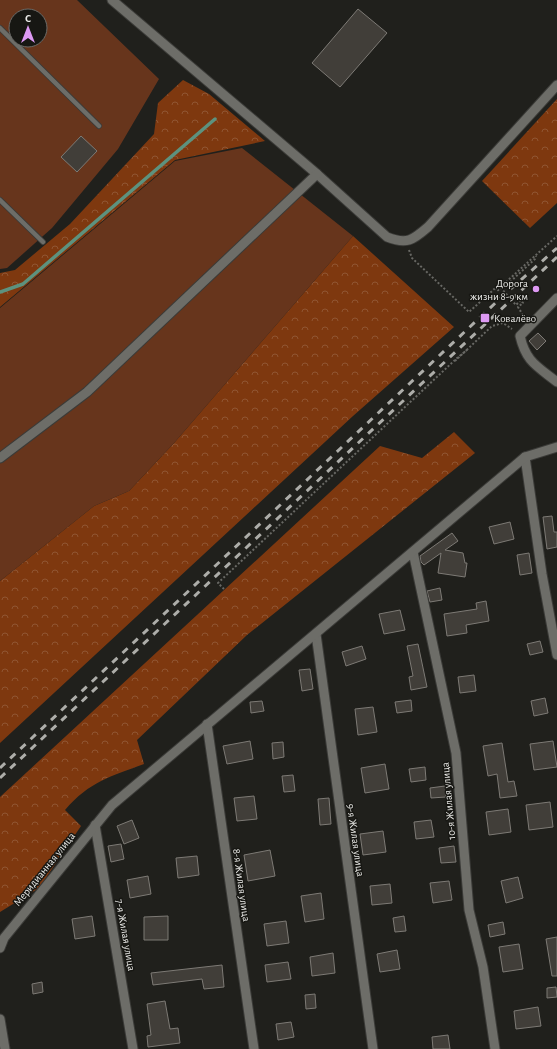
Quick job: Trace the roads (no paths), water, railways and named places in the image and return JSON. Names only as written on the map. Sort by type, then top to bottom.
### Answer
[{"type":"street","points":[[112,0],[317,174],[387,237],[398,241],[408,241],[428,227],[557,84]]},
{"type":"street","points":[[0,458],[87,392],[317,174]]},
{"type":"street","points":[[557,298],[520,336],[523,350],[530,360],[557,382]]},
{"type":"street","points":[[557,448],[525,457],[542,574],[557,655]]},
{"type":"street","name":"Меридианная улица","points":[[0,948],[4,938],[112,805],[525,457]]},
{"type":"street","name":"10-я Жилая улица","points":[[413,552],[456,753],[469,910],[483,967],[495,1049]]},
{"type":"street","name":"9-я Жилая улица","points":[[316,634],[373,1049]]},
{"type":"street","name":"8-я Жилая улица","points":[[208,724],[254,1049]]},
{"type":"street","name":"7-я Жилая улица","points":[[95,825],[133,1049]]},
{"type":"street","points":[[0,1019],[5,1049]]},
{"type":"lane","points":[[0,28],[99,126]]},
{"type":"lane","points":[[0,200],[43,242]]},
{"type":"waterway","points":[[0,292],[23,284],[215,119]]},
{"type":"railway","points":[[0,768],[506,293],[557,248]]},
{"type":"railway","points":[[0,778],[557,257]]},
{"type":"place","name":"Дорога жизни 8-9 км","points":[[536,289]]},
{"type":"place","name":"Ковалёво","points":[[485,318]]}]
